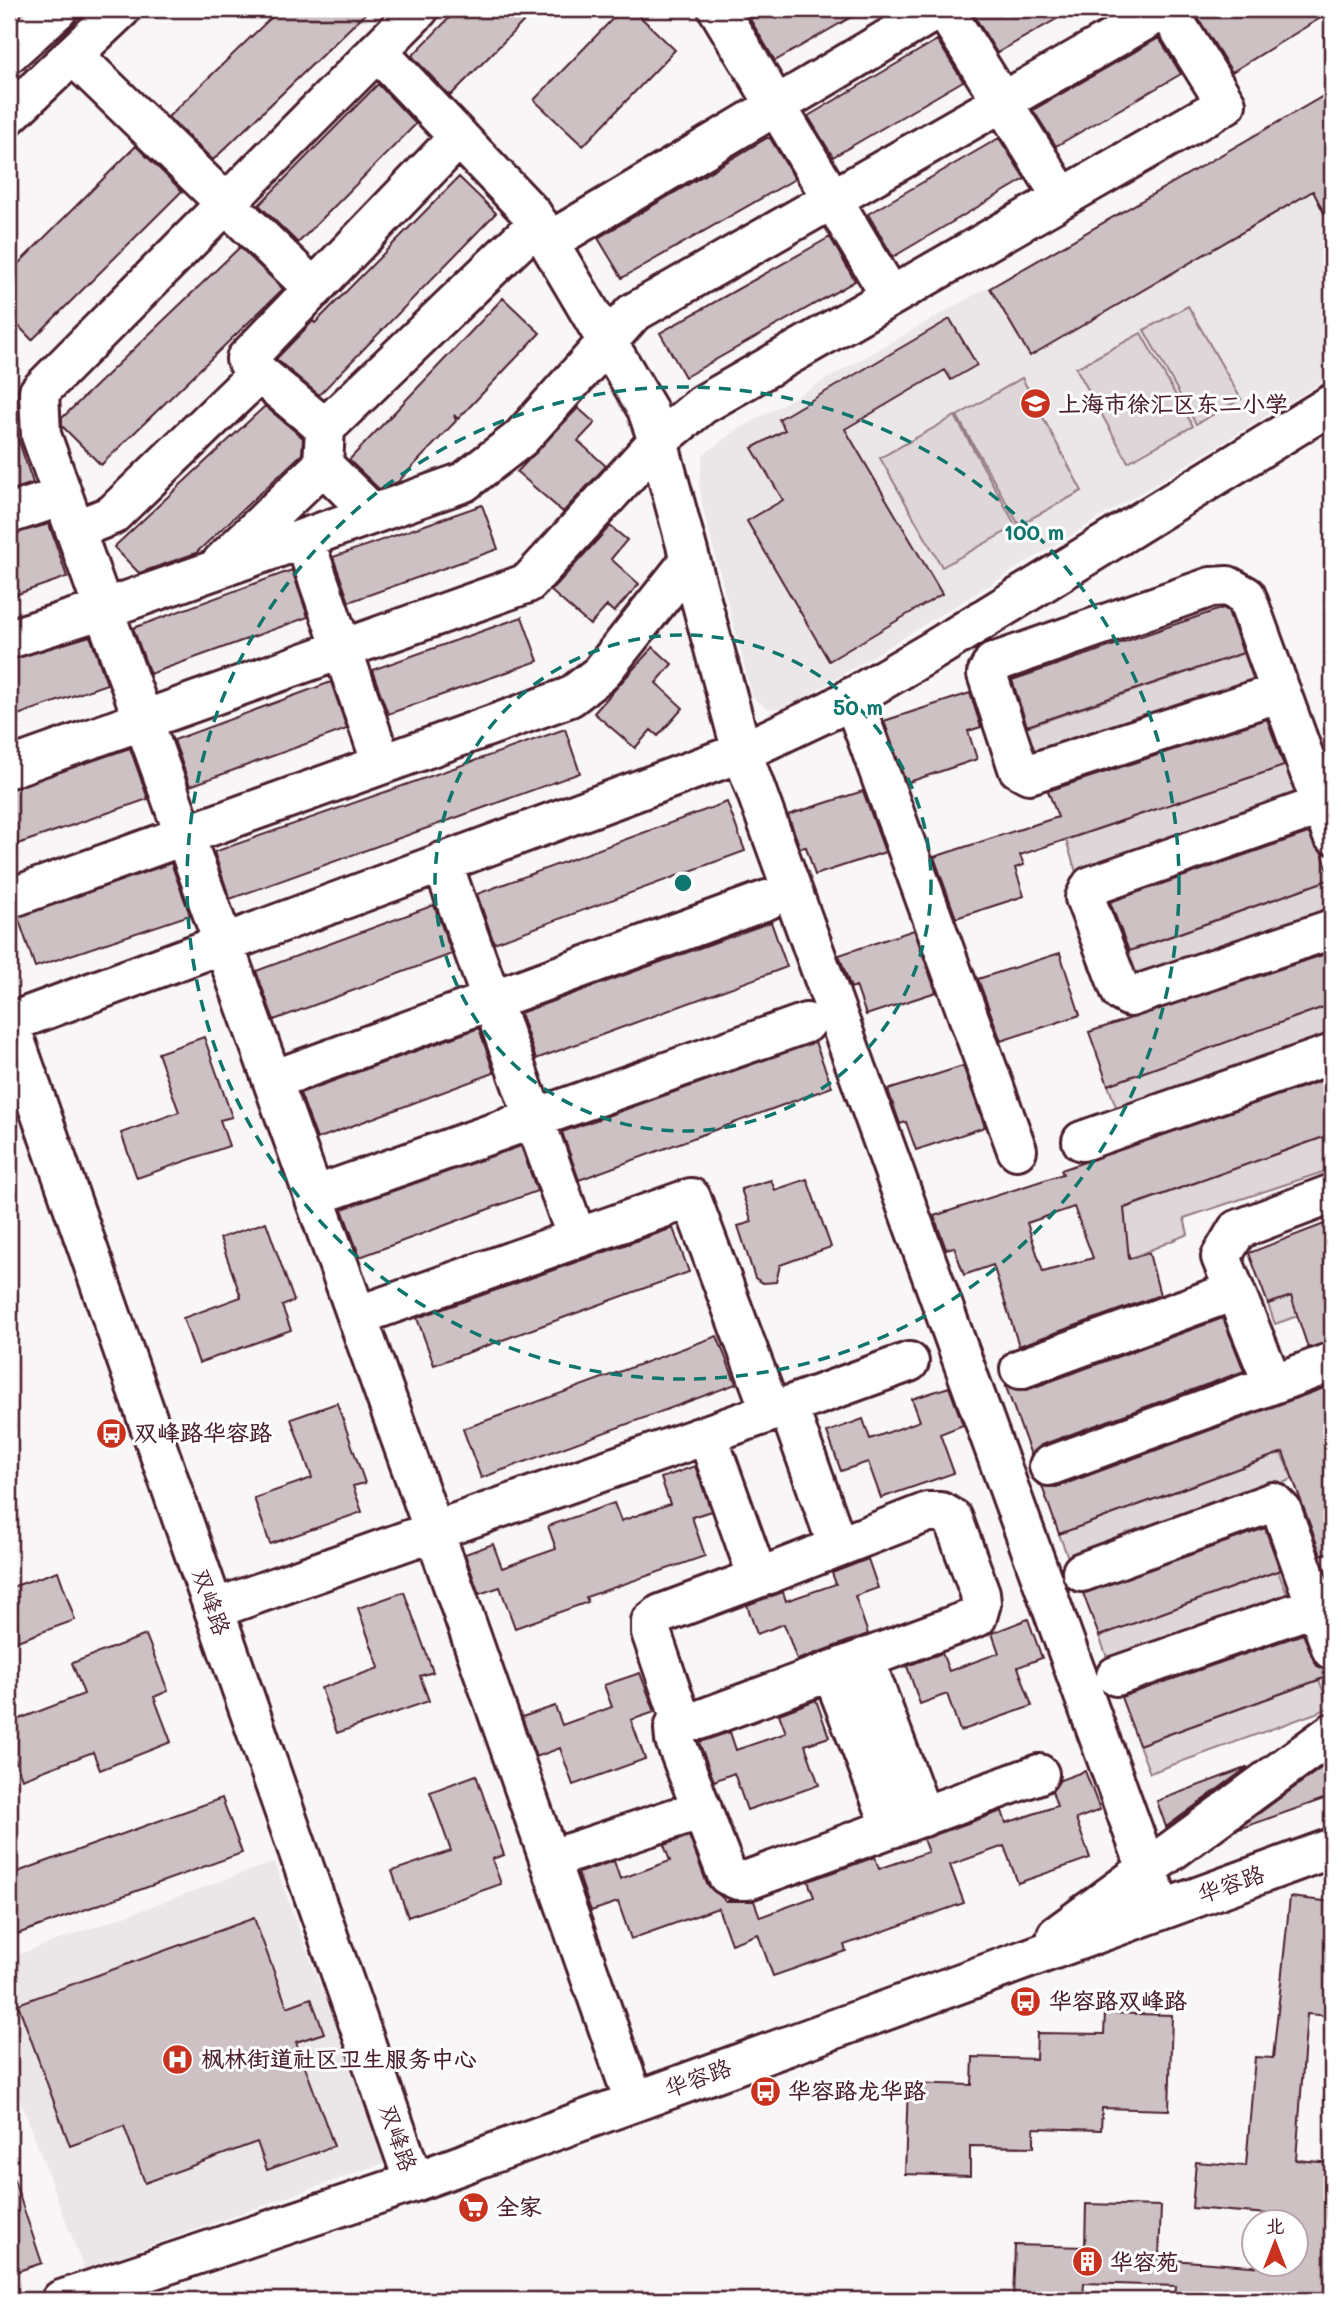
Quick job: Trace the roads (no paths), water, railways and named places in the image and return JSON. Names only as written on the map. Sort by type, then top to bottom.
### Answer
[{"type":"main road","points":[[9,53],[58,9]]},
{"type":"main road","points":[[9,115],[121,9]]},
{"type":"main road","points":[[419,9],[39,392],[23,412],[40,435],[186,836],[634,2101]]},
{"type":"main road","points":[[718,9],[890,295]]},
{"type":"main road","points":[[214,570],[324,447],[544,232],[775,105],[938,9]]},
{"type":"main road","points":[[944,9],[1062,197]]},
{"type":"main road","points":[[9,639],[104,610],[464,482],[521,438],[633,313],[830,198],[1166,9],[1226,104],[727,389],[658,441],[528,583],[9,768]]},
{"type":"main road","points":[[377,51],[460,137],[544,232],[647,410],[658,441],[742,752],[1161,1908]]},
{"type":"main road","points":[[73,55],[314,289]]},
{"type":"main road","points":[[373,514],[324,447],[246,359],[460,137]]},
{"type":"main road","points":[[9,514],[112,515],[259,373]]},
{"type":"main road","points":[[9,1023],[742,752],[852,697],[1332,404]]},
{"type":"main road","points":[[304,539],[383,764]]},
{"type":"main road","points":[[16,896],[570,697],[600,674],[689,562]]},
{"type":"main road","points":[[1281,692],[1029,774],[1018,768],[987,674],[993,663],[1211,587],[1228,586],[1246,596],[1281,692],[1327,819],[1091,886],[1085,898],[1121,992],[1130,997],[1332,929]]},
{"type":"main road","points":[[852,697],[1017,1150]]},
{"type":"main road","points":[[442,862],[577,1238]]},
{"type":"main road","points":[[273,1080],[766,900]]},
{"type":"main road","name":"双峰路","points":[[9,1023],[414,2182]]},
{"type":"main road","points":[[314,1196],[806,1023]]},
{"type":"main road","points":[[1082,1141],[1332,1054]]},
{"type":"main road","points":[[1273,1384],[1221,1257],[1237,1230],[1332,1194]]},
{"type":"main road","points":[[357,1316],[691,1198],[838,1547]]},
{"type":"main road","points":[[1020,1369],[1234,1291]]},
{"type":"main road","points":[[214,1609],[909,1362]]},
{"type":"main road","points":[[1049,1466],[1332,1362]]},
{"type":"main road","points":[[706,1435],[758,1578]]},
{"type":"main road","points":[[1082,1572],[1273,1502],[1282,1511],[1332,1650]]},
{"type":"main road","points":[[679,1714],[689,1720],[699,1720],[977,1617],[981,1603],[980,1593],[953,1519],[941,1512],[928,1512],[661,1614],[651,1622],[651,1632],[679,1714],[674,1729],[675,1740],[727,1875],[738,1880],[748,1880],[1039,1774]]},
{"type":"main road","points":[[1116,1676],[1316,1606]]},
{"type":"main road","points":[[848,1665],[908,1822]]},
{"type":"main road","points":[[1016,1965],[1332,1733]]},
{"type":"main road","points":[[549,1860],[702,1810]]},
{"type":"main road","name":"华容路","points":[[61,2300],[414,2182],[1332,1848]]},
{"type":"place","name":"上海市徐汇区东二小学","points":[[1035,404]]},
{"type":"place","name":"双峰路华容路","points":[[111,1433]]},
{"type":"place","name":"华容路双峰路","points":[[1026,2001]]},
{"type":"place","name":"枫林街道社区卫生服务中心","points":[[178,2059]]},
{"type":"place","name":"华容路龙华路","points":[[765,2091]]},
{"type":"place","name":"全家","points":[[473,2207]]},
{"type":"place","name":"华容苑","points":[[1087,2262]]}]
